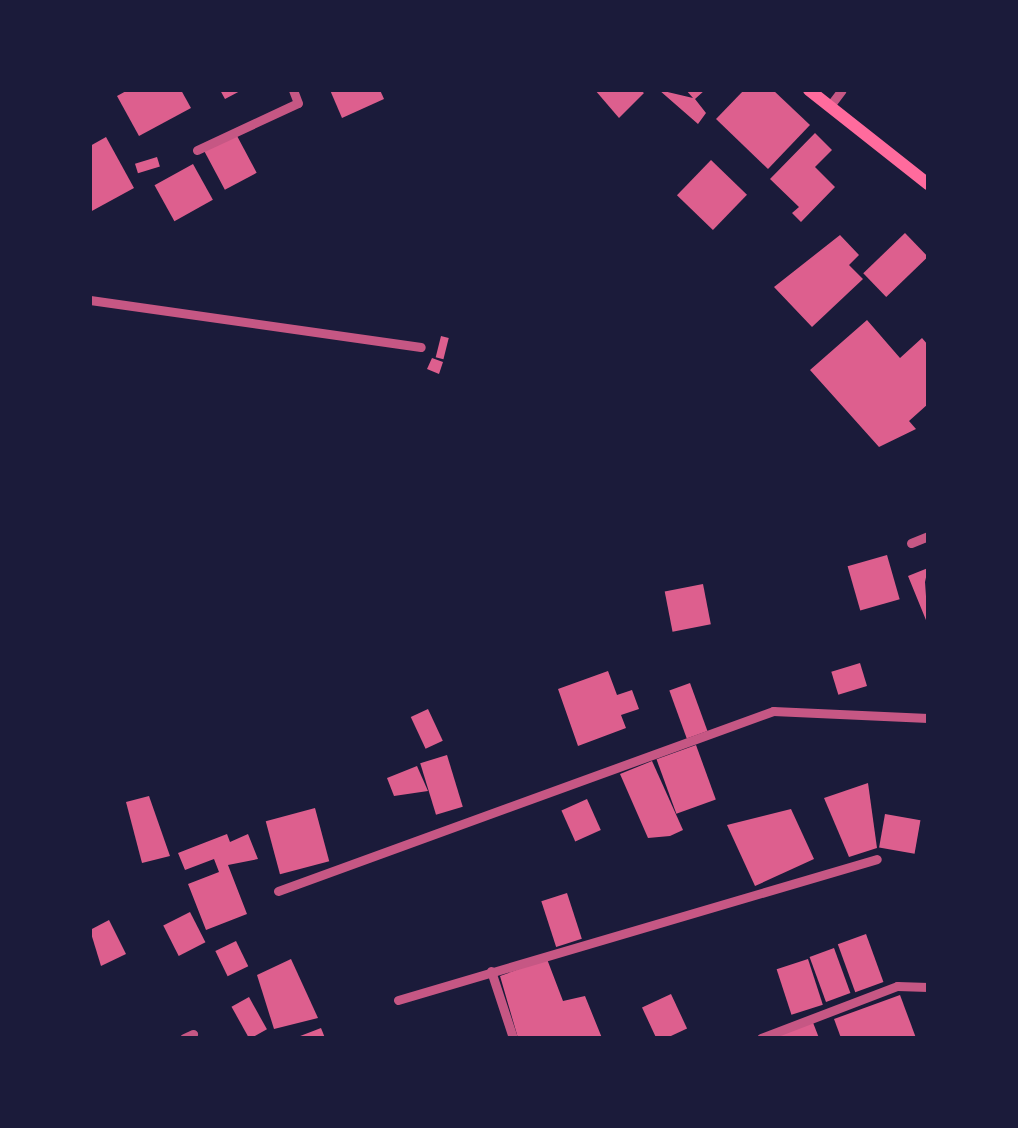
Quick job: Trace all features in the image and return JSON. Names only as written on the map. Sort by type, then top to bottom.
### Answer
[{"type":"main road","points":[[808,90],[928,184]]},
{"type":"street","points":[[197,150],[298,104],[293,90]]},
{"type":"street","points":[[829,106],[842,90]]},
{"type":"street","points":[[90,300],[421,347]]},
{"type":"street","points":[[911,543],[928,536]]},
{"type":"street","points":[[278,892],[773,711],[928,718]]},
{"type":"street","points":[[398,1000],[877,859]]},
{"type":"street","points":[[492,970],[513,1038]]},
{"type":"street","points":[[761,1038],[897,986],[928,987]]},
{"type":"building","points":[[128,90],[181,90],[191,108],[139,136],[117,96]]},
{"type":"building","points":[[220,90],[242,90],[225,99]]},
{"type":"building","points":[[330,90],[380,90],[384,99],[342,118]]},
{"type":"building","points":[[595,90],[640,90],[644,93],[619,118]]},
{"type":"building","points":[[659,90],[693,98],[686,90],[705,90],[695,99],[706,113],[698,124]]},
{"type":"building","points":[[744,90],[773,90],[810,125],[768,169],[716,119]]},
{"type":"building","points":[[815,133],[832,150],[815,167],[835,187],[801,222],[792,213],[799,207],[770,179]]},
{"type":"building","points":[[236,134],[257,173],[225,190],[204,151]]},
{"type":"building","points":[[106,137],[134,188],[90,212],[90,146]]},
{"type":"building","points":[[157,157],[160,167],[138,173],[135,164]]},
{"type":"building","points":[[711,160],[747,195],[713,230],[677,195]]},
{"type":"building","points":[[193,164],[213,200],[174,221],[155,185]]},
{"type":"building","points":[[905,233],[928,257],[886,297],[863,273]]},
{"type":"building","points":[[840,235],[859,255],[849,265],[863,279],[812,327],[774,287]]},
{"type":"building","points":[[867,320],[900,358],[922,338],[928,345],[928,404],[909,421],[916,429],[879,447],[810,370]]},
{"type":"building","points":[[441,336],[449,338],[443,359],[436,357]]},
{"type":"building","points":[[432,358],[443,362],[439,374],[427,369]]},
{"type":"building","points":[[887,555],[900,599],[860,611],[848,566]]},
{"type":"building","points":[[928,568],[925,582],[928,625],[908,576]]},
{"type":"building","points":[[703,584],[711,624],[673,632],[665,591]]},
{"type":"building","points":[[860,663],[867,686],[838,695],[831,672]]},
{"type":"building","points":[[608,671],[617,695],[632,690],[639,709],[621,715],[626,728],[578,746],[558,689]]},
{"type":"building","points":[[690,683],[707,731],[687,738],[669,691]]},
{"type":"building","points":[[428,709],[443,741],[426,749],[411,717]]},
{"type":"building","points":[[696,745],[716,800],[676,814],[657,759]]},
{"type":"building","points":[[447,755],[463,807],[436,815],[420,763]]},
{"type":"building","points":[[652,761],[683,830],[670,836],[648,838],[620,774]]},
{"type":"building","points":[[417,766],[428,791],[394,796],[387,778]]},
{"type":"building","points":[[868,783],[877,848],[849,857],[824,798]]},
{"type":"building","points":[[149,796],[170,856],[142,863],[126,802]]},
{"type":"building","points":[[587,799],[601,830],[575,841],[561,810]]},
{"type":"building","points":[[315,808],[329,861],[280,874],[266,821]]},
{"type":"building","points":[[791,809],[814,859],[755,886],[727,825]]},
{"type":"building","points":[[885,814],[920,820],[915,854],[879,847]]},
{"type":"building","points":[[227,834],[230,842],[248,834],[258,859],[228,865],[247,914],[206,930],[188,884],[219,872],[214,859],[185,870],[178,853]]},
{"type":"building","points":[[567,893],[582,939],[556,947],[541,901]]},
{"type":"building","points":[[190,912],[205,942],[179,956],[163,926]]},
{"type":"building","points":[[109,920],[126,954],[101,966],[90,930]]},
{"type":"building","points":[[866,934],[883,982],[855,992],[838,944]]},
{"type":"building","points":[[236,941],[248,966],[228,976],[215,951]]},
{"type":"building","points":[[834,948],[850,993],[826,1002],[810,957]]},
{"type":"building","points":[[291,959],[318,1018],[274,1029],[257,975]]},
{"type":"building","points":[[547,959],[563,1001],[585,996],[602,1038],[518,1038],[500,976]]},
{"type":"building","points":[[808,959],[823,1005],[791,1015],[777,969]]},
{"type":"building","points":[[671,994],[687,1028],[667,1038],[656,1038],[642,1008]]},
{"type":"building","points":[[900,995],[916,1038],[841,1038],[834,1019]]},
{"type":"building","points":[[249,997],[267,1029],[249,1038],[232,1007]]},
{"type":"building","points":[[812,1020],[819,1038],[768,1038]]},
{"type":"building","points":[[321,1028],[325,1038],[295,1038]]}]
